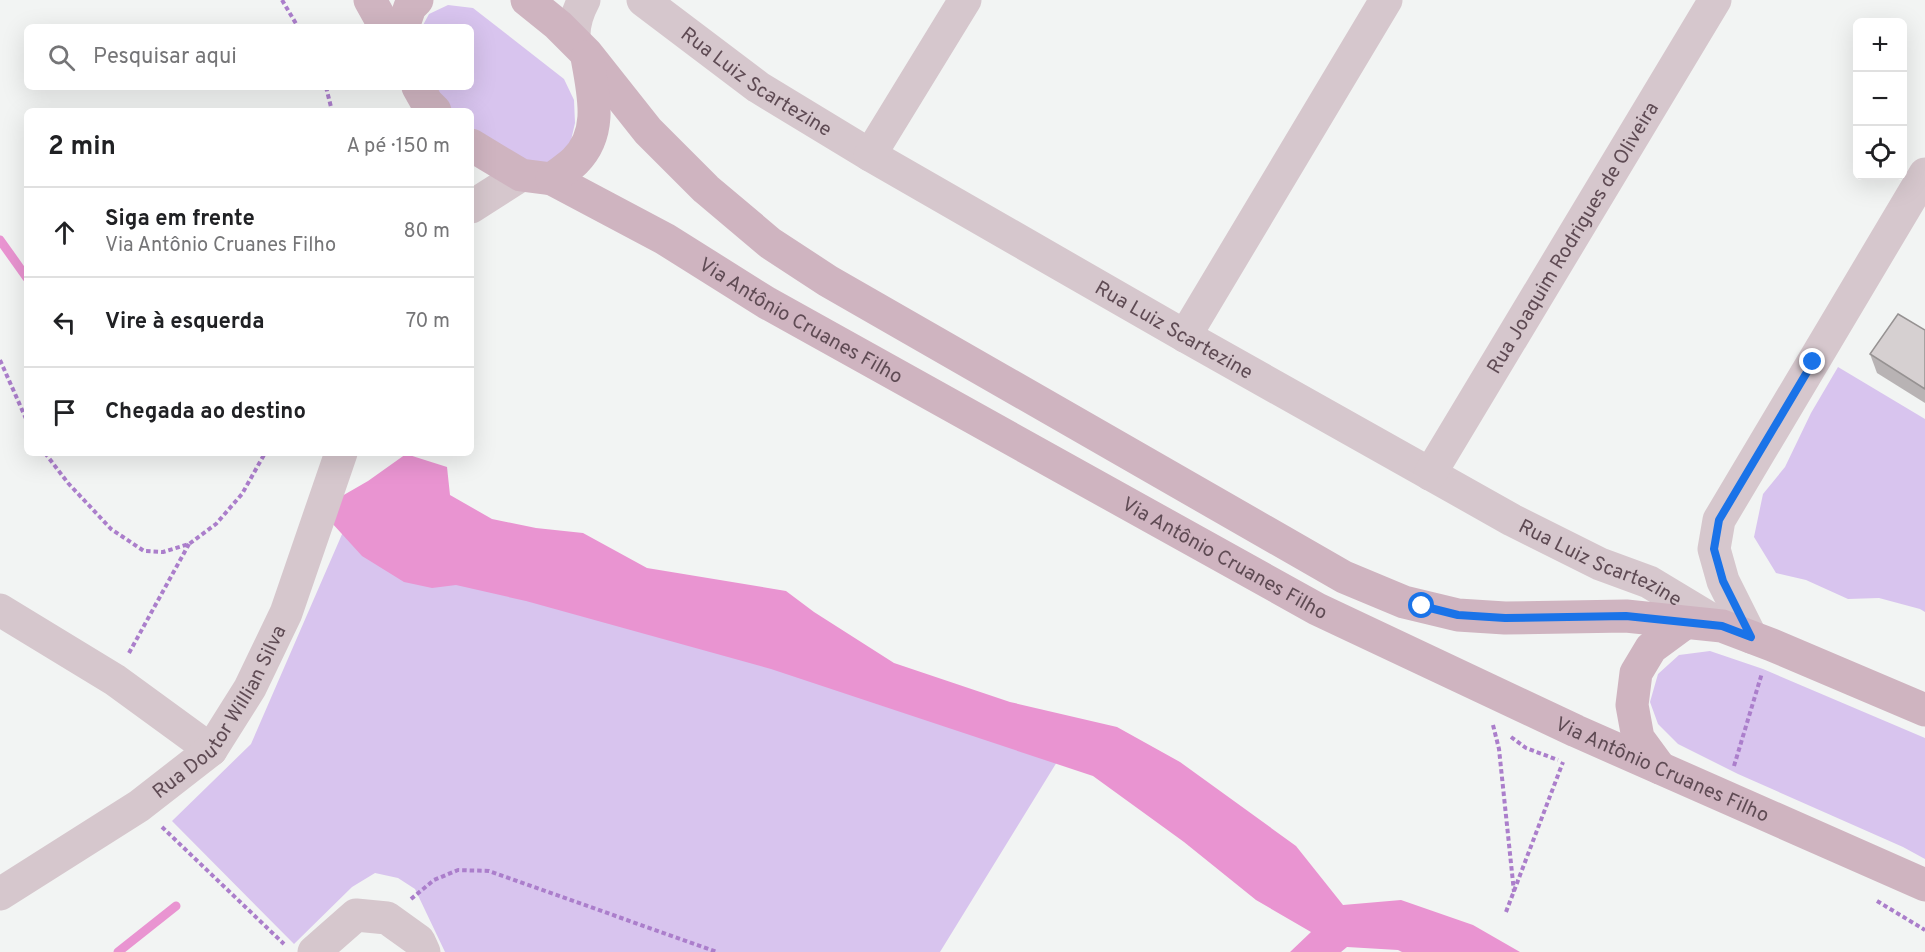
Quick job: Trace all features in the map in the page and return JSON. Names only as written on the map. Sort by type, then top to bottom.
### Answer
[{"type":"main road","points":[[370,0],[383,24]]},
{"type":"main road","points":[[404,24],[410,7],[417,0]]},
{"type":"main road","name":"Via Antônio Cruanes Filho","points":[[526,0],[580,47],[648,131],[706,189],[770,243],[828,281],[1344,577],[1404,602],[1458,615],[1505,618],[1626,616],[1737,631],[1925,710]]},
{"type":"main road","points":[[536,177],[575,161],[589,141],[596,115],[580,47]]},
{"type":"main road","name":"Via Antônio Cruanes Filho","points":[[474,147],[665,239],[767,303],[1317,609],[1576,731],[1925,885]]},
{"type":"main road","points":[[1660,768],[1638,738],[1632,705],[1636,673],[1651,648],[1685,623]]},
{"type":"street","points":[[580,47],[573,26],[584,0]]},
{"type":"street","name":"Rua Luiz Scartezine","points":[[643,0],[758,87],[870,155],[1430,474],[1600,564],[1649,582],[1737,631]]},
{"type":"street","points":[[870,155],[965,0]]},
{"type":"street","points":[[1185,336],[1386,0]]},
{"type":"street","name":"Rua Joaquim Rodrigues de Oliveira","points":[[1430,474],[1715,0]]},
{"type":"street","points":[[474,206],[536,177]]},
{"type":"street","points":[[1737,631],[1714,549],[1719,520],[1923,182]]},
{"type":"street","name":"Rua Doutor Willian Silva","points":[[0,894],[139,806],[211,750],[250,688],[286,613],[340,456]]},
{"type":"street","points":[[0,610],[115,680],[211,750]]},
{"type":"street","points":[[302,951],[356,915],[387,918],[419,941],[424,952]]},
{"type":"path","points":[[282,0],[296,24]]},
{"type":"path","points":[[327,90],[331,108]]},
{"type":"path","points":[[0,360],[24,414]]},
{"type":"path","points":[[47,456],[68,483],[111,529],[144,551],[163,552],[189,544],[216,524],[242,495],[263,456]]},
{"type":"path","points":[[115,680],[189,544]]},
{"type":"path","points":[[1734,767],[1763,669]]},
{"type":"path","points":[[1493,724],[1498,749],[1514,892]]},
{"type":"path","points":[[1506,912],[1563,762]]},
{"type":"path","points":[[165,830],[302,951]]},
{"type":"path","points":[[387,918],[434,880],[458,870],[489,871],[717,952]]},
{"type":"shaded area","points":[[448,5],[473,8],[564,79],[574,100],[575,123],[569,149],[553,165],[530,168],[474,132],[474,108],[449,108],[438,97],[434,90],[474,90],[474,24],[424,24],[429,14]]},
{"type":"shaded area","points":[[1838,367],[1925,419],[1925,612],[1879,598],[1848,599],[1806,580],[1776,573],[1754,537],[1763,494],[1785,467],[1811,413]]},
{"type":"shaded area","points":[[403,456],[412,456],[447,467],[450,495],[492,519],[536,528],[583,533],[647,568],[786,591],[814,612],[894,663],[1010,702],[1117,727],[1180,762],[1296,846],[1343,905],[1401,900],[1473,925],[1520,952],[1402,952],[1347,947],[1341,952],[1290,952],[1311,932],[1256,900],[1184,842],[1093,776],[771,669],[526,601],[456,585],[432,588],[404,582],[362,556],[331,522],[342,496]]},
{"type":"shaded area","points":[[346,525],[1060,757],[940,952],[445,952],[415,889],[398,878],[375,873],[352,887],[294,944],[172,821],[251,744]]},
{"type":"shaded area","points":[[1710,651],[1763,669],[1925,738],[1925,859],[1903,847],[1738,774],[1678,744],[1658,724],[1650,702],[1658,674],[1679,655]]},
{"type":"building","points":[[1898,314],[1925,330],[1925,389],[1870,354]]},
{"type":"waterway","points":[[0,240],[24,274]]},
{"type":"waterway","points":[[118,952],[176,906]]},
{"type":"route","points":[[1422,606],[1458,615],[1505,618],[1626,616],[1722,626],[1751,637],[1723,581],[1714,549],[1719,520],[1813,362]]}]
